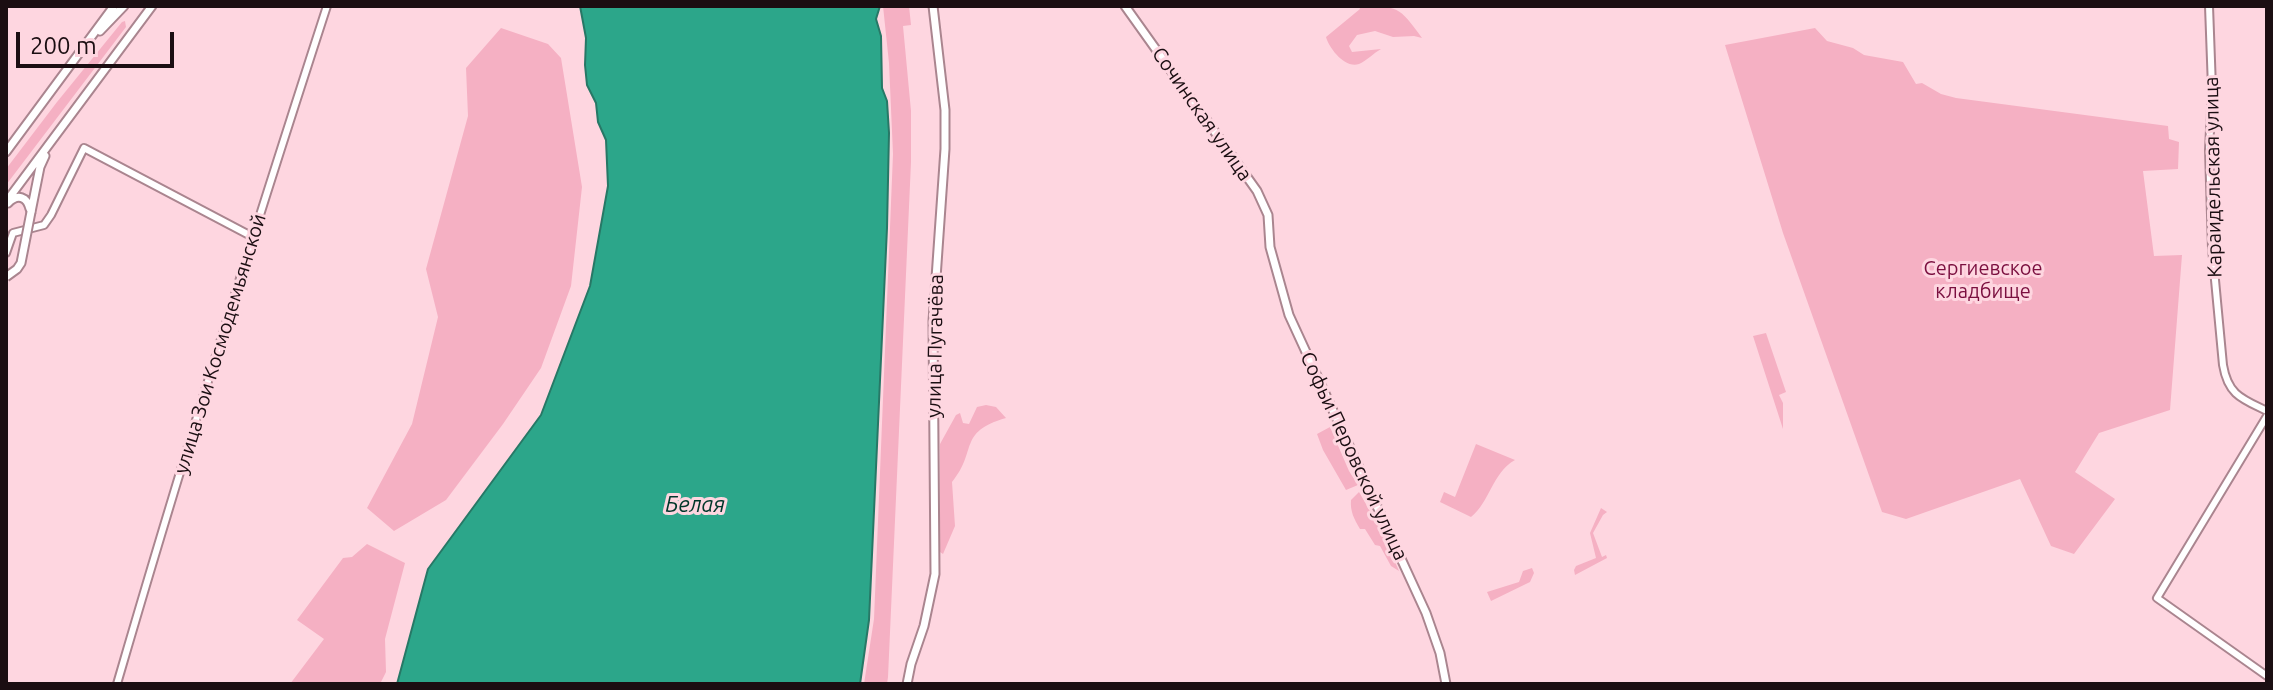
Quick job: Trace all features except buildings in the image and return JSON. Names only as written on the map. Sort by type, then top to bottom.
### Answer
[{"type":"main road","points":[[6,203],[152,6]]},
{"type":"main road","name":"улица Пугачёва","points":[[907,684],[935,574],[933,321],[945,110],[933,6]]},
{"type":"main road","name":"Сочинская улица","points":[[1125,6],[1257,191],[1268,215],[1268,227]]},
{"type":"main road","points":[[6,152],[87,44],[120,8]]},
{"type":"main road","points":[[6,277],[21,263],[41,162],[55,138]]},
{"type":"main road","points":[[6,203],[21,197],[26,200],[31,212]]},
{"type":"main road","name":"Софьи Перовской улица","points":[[1268,227],[1270,247],[1289,315],[1426,613],[1440,653],[1446,684]]},
{"type":"street","name":"улица Зои Космодемьянской","points":[[117,684],[161,529],[327,6]]},
{"type":"street","name":"Караидельская улица","points":[[2209,6],[2212,248],[2226,382],[2235,393],[2267,414]]},
{"type":"street","points":[[6,253],[13,233],[44,225],[84,148],[253,237]]},
{"type":"street","points":[[2267,414],[2157,598],[2267,676]]},
{"type":"green space","points":[[883,6],[909,6],[911,25],[903,26],[911,111],[911,162],[888,677],[887,684],[864,684],[874,619],[893,154]]},
{"type":"green space","points":[[1359,6],[1382,6],[1396,10],[1422,38],[1393,37],[1375,31],[1357,35],[1349,46],[1352,52],[1381,49],[1359,64],[1343,61],[1330,47],[1326,37],[1360,9]]},
{"type":"green space","points":[[125,21],[126,27],[6,185],[6,169]]},
{"type":"green space","points":[[501,28],[548,44],[561,58],[582,187],[571,286],[541,368],[503,424],[446,500],[394,531],[367,508],[412,424],[438,317],[426,269],[468,116],[466,68]]},
{"type":"green space","name":"Сергиевское кладбище","points":[[1815,28],[1827,41],[1853,48],[1864,55],[1903,62],[1916,84],[1922,83],[1941,94],[2168,126],[2169,139],[2179,142],[2178,169],[2143,171],[2154,256],[2182,255],[2170,410],[2099,433],[2075,472],[2115,499],[2074,554],[2051,546],[2020,479],[1906,519],[1882,512],[1783,233],[1725,45]]},
{"type":"green space","points":[[1766,333],[1786,392],[1779,395],[1783,403],[1783,429],[1753,336]]},
{"type":"green space","points":[[977,407],[996,407],[1006,418],[991,423],[974,436],[965,461],[952,482],[955,526],[943,554],[940,552],[940,444],[956,415],[960,413],[963,423],[969,424]]},
{"type":"green space","points":[[1330,427],[1358,485],[1346,490],[1317,434]]},
{"type":"green space","points":[[1476,444],[1515,460],[1501,472],[1483,504],[1471,517],[1440,502],[1444,492],[1455,497]]},
{"type":"green space","points":[[1359,492],[1381,530],[1399,571],[1391,566],[1380,546],[1375,545],[1365,529],[1360,529],[1356,522],[1351,500]]},
{"type":"green space","points":[[1601,508],[1607,512],[1593,533],[1602,557],[1606,555],[1607,558],[1575,575],[1576,566],[1596,558],[1590,533]]},
{"type":"green space","points":[[367,544],[405,563],[385,639],[386,672],[380,684],[290,684],[324,639],[297,620],[343,558],[352,557]]},
{"type":"green space","points":[[1532,568],[1534,573],[1530,582],[1491,601],[1487,592],[1519,582],[1523,571]]},
{"type":"water","name":"Белая","points":[[580,6],[880,6],[876,19],[881,36],[882,88],[887,101],[889,133],[887,228],[869,620],[860,684],[397,684],[428,569],[541,415],[590,286],[608,186],[606,140],[598,122],[596,103],[587,85],[586,38]]}]
